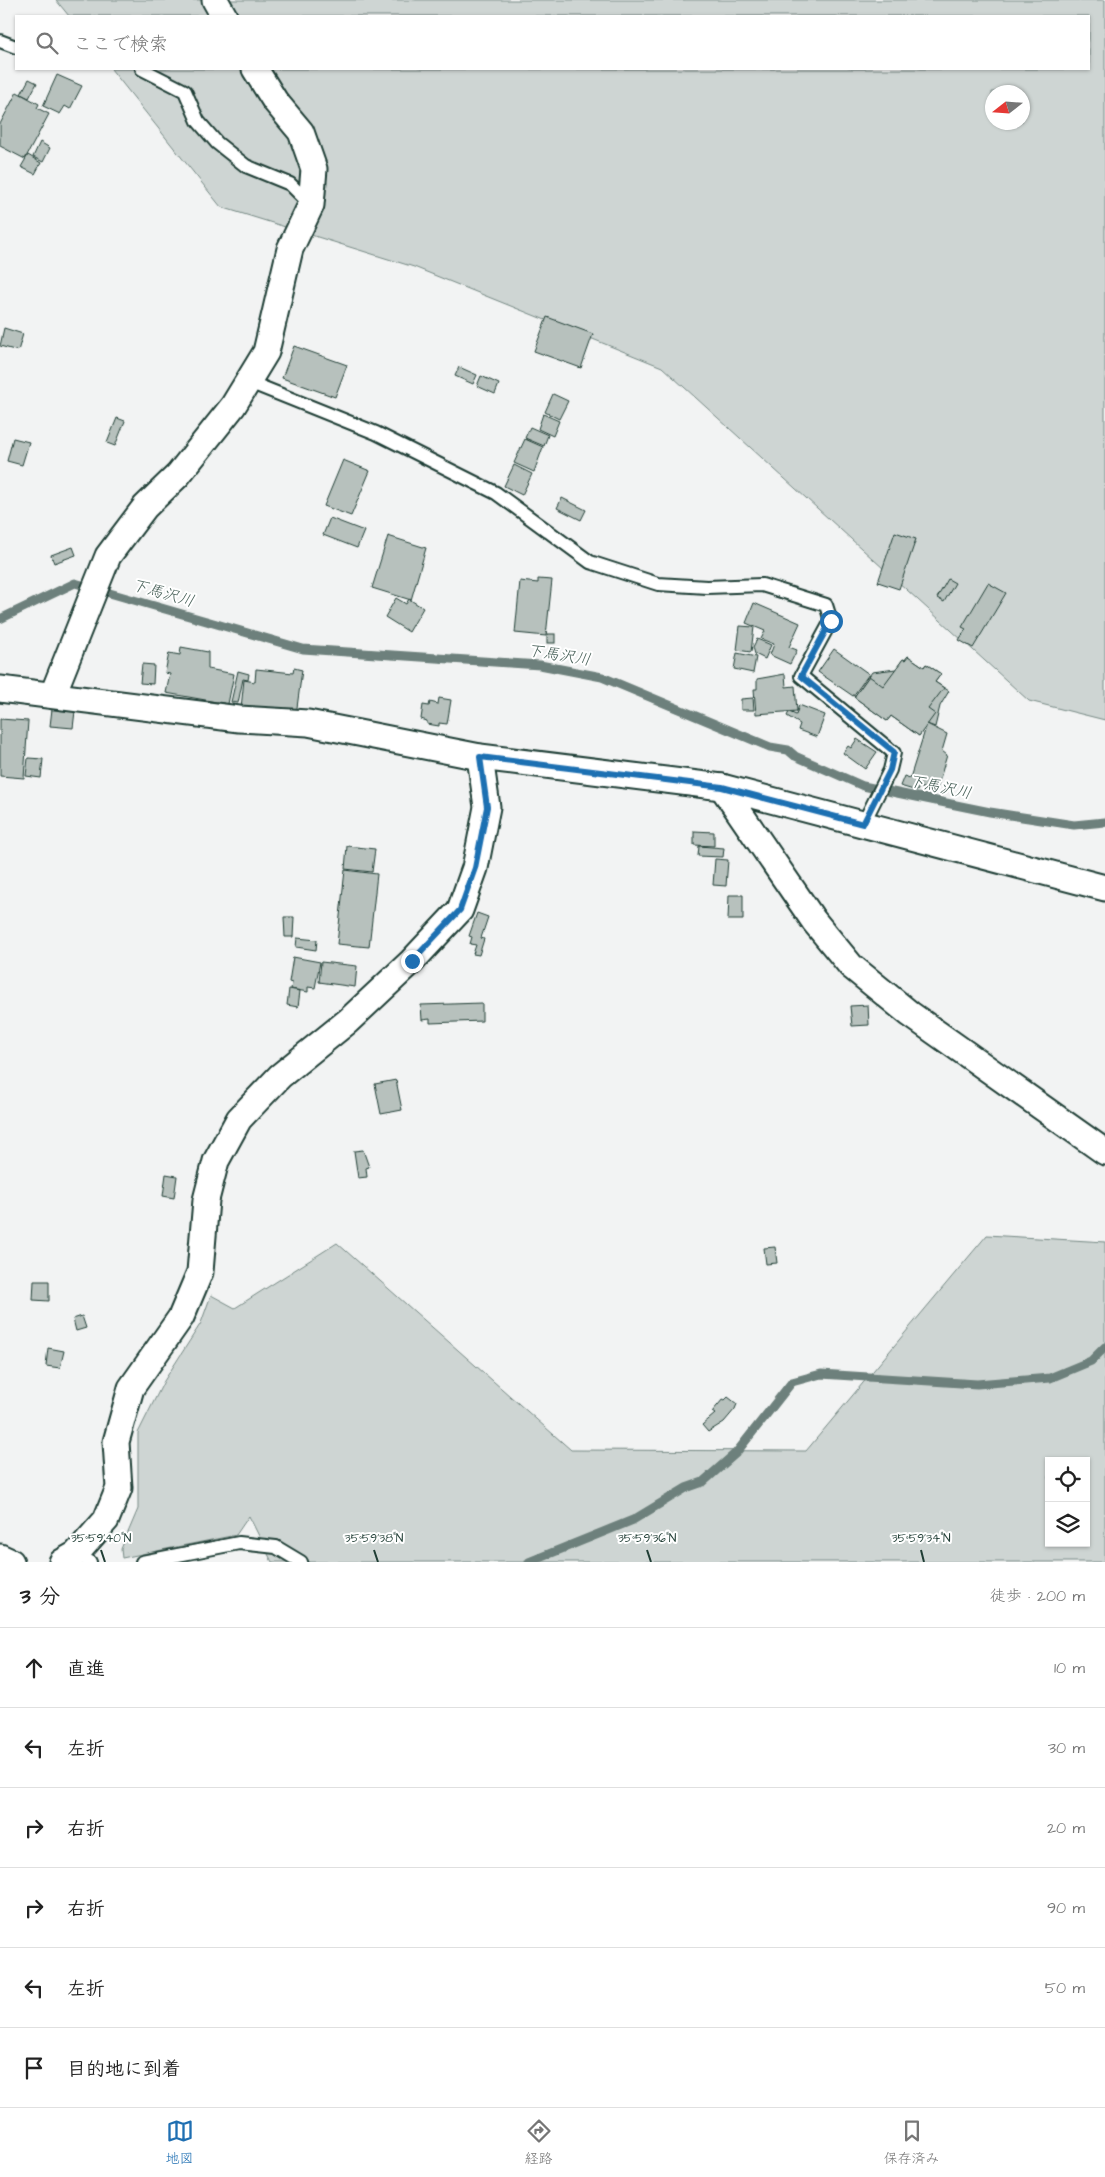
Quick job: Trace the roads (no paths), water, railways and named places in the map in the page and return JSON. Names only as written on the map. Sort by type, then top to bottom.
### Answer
[{"type":"street","points":[[215,0],[223,15]]},
{"type":"street","points":[[54,694],[91,604],[108,556],[145,507],[178,475],[233,406],[266,352],[290,248],[311,205],[314,169],[301,132],[275,100],[256,70]]},
{"type":"street","points":[[0,689],[54,694],[239,719],[308,723],[480,757],[722,787],[867,815],[1105,888]]},
{"type":"street","points":[[76,1559],[106,1520],[119,1488],[116,1442],[131,1388],[181,1317],[200,1272],[206,1200],[216,1161],[239,1119],[280,1076],[348,1021],[412,961],[460,910],[475,868],[487,807],[480,757]]},
{"type":"street","points":[[722,787],[814,921],[851,966],[910,1014],[1105,1152]]},
{"type":"street","points":[[0,1556],[11,1562]]},
{"type":"lane","points":[[0,42],[15,47]]},
{"type":"lane","points":[[144,70],[185,91],[198,121],[217,144],[246,166],[290,184],[311,205]]},
{"type":"lane","points":[[248,382],[376,433],[496,494],[590,562],[658,584],[707,587],[762,585],[826,605],[831,621],[801,676],[894,752],[890,770],[867,815]]},
{"type":"lane","points":[[142,1562],[239,1544],[276,1547],[301,1562]]},
{"type":"waterway","name":"下馬沢川","points":[[0,619],[75,583],[303,649],[540,665],[602,677],[770,747],[788,750],[795,756],[863,786],[990,812],[1074,825],[1105,822]]},
{"type":"waterway","points":[[529,1562],[633,1520],[686,1488],[703,1482],[736,1453],[792,1382],[821,1374],[977,1384],[1050,1378],[1091,1361],[1105,1347]]}]
